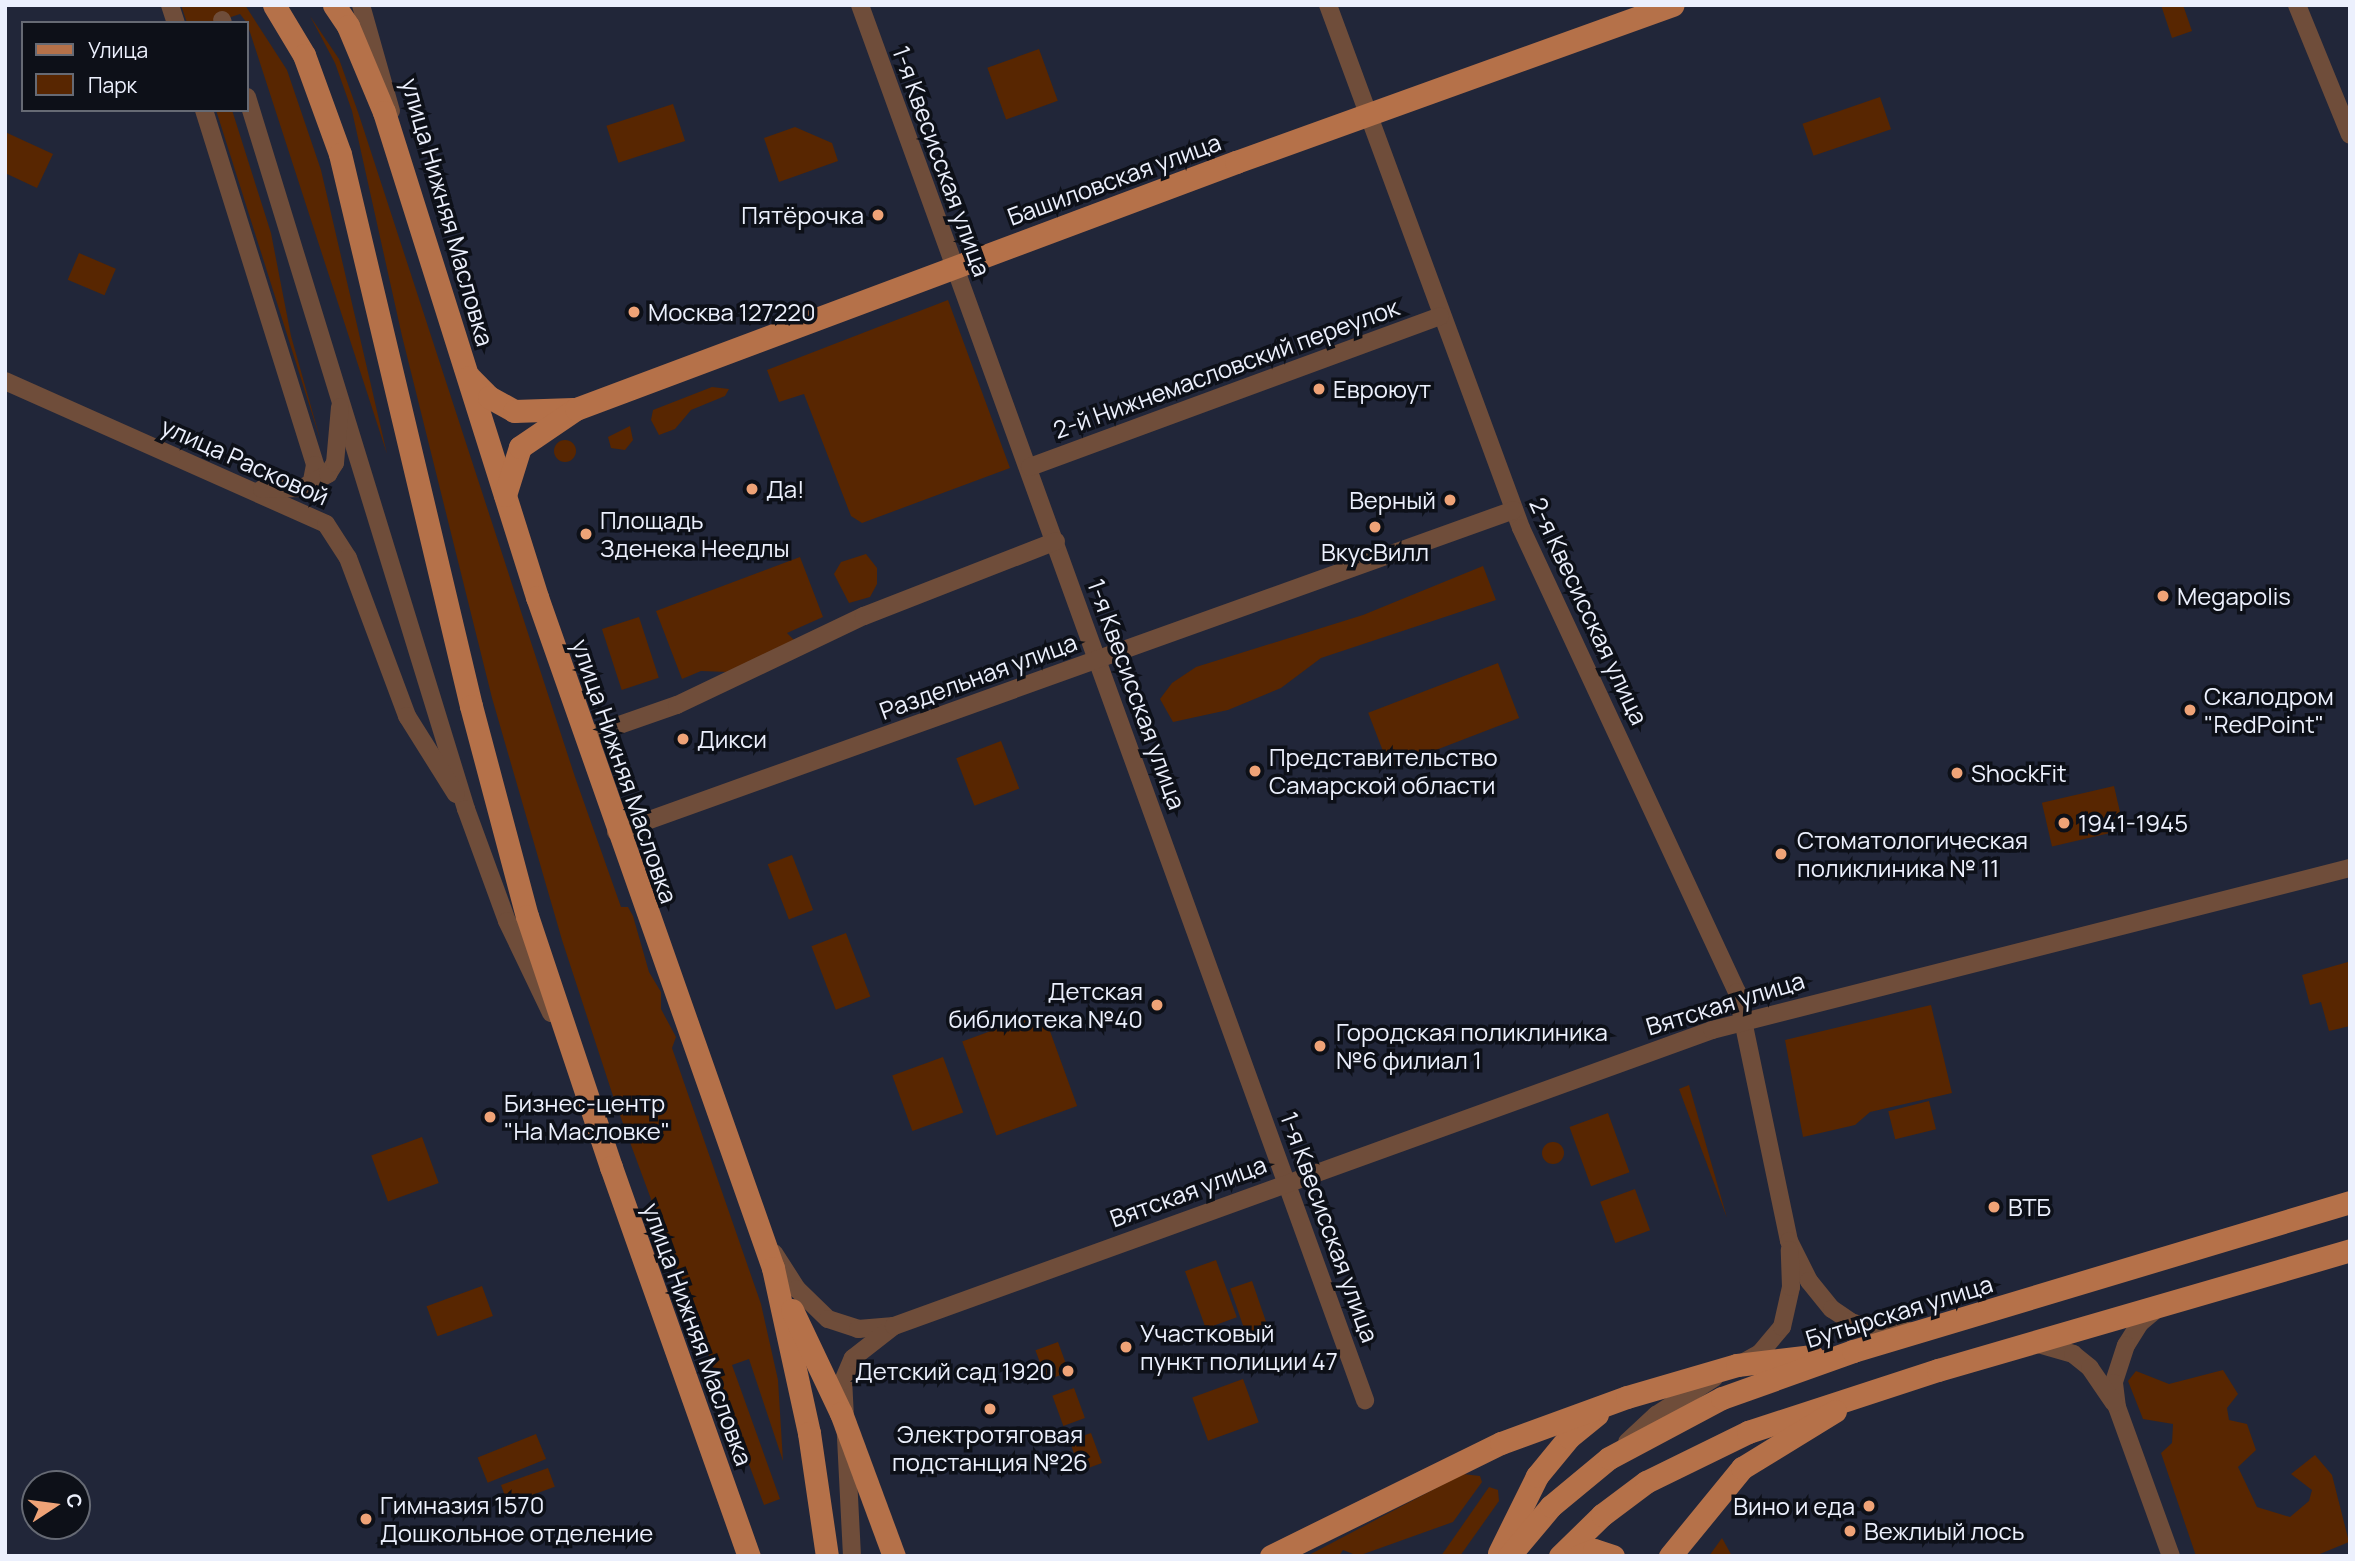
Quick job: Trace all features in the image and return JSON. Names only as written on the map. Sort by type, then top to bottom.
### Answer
[{"type":"main road","name":"улица Нижняя Масловка","points":[[274,5],[304,55],[340,154],[495,803],[570,1050],[749,1556]]},
{"type":"main road","points":[[334,5],[371,76],[402,166]]},
{"type":"main road","name":"Башиловская улица","points":[[505,495],[520,447],[576,409],[954,266],[1673,5]]},
{"type":"main road","name":"улица Нижняя Масловка","points":[[402,166],[466,374],[616,832],[773,1268],[809,1433],[827,1556]]},
{"type":"main road","name":"Башиловская улица","points":[[466,374],[489,397],[514,411],[576,409]]},
{"type":"main road","name":"Бутырская улица","points":[[1509,1556],[1551,1506],[1609,1458],[1722,1398],[1853,1351],[2350,1202]]},
{"type":"main road","points":[[1560,1556],[1626,1495],[1679,1463],[1748,1432],[1871,1390],[2350,1251]]},
{"type":"main road","points":[[773,1268],[841,1413],[894,1556]]},
{"type":"main road","points":[[1271,1556],[1461,1460],[1627,1397],[1737,1365],[1853,1351]]},
{"type":"main road","points":[[1670,1556],[1703,1510],[1752,1460],[1871,1390]]},
{"type":"main road","points":[[1497,1556],[1537,1476],[1569,1437],[1627,1397]]},
{"type":"main road","points":[[715,1458],[735,1556]]},
{"type":"main road","points":[[1579,1556],[1594,1550],[1614,1556]]},
{"type":"street","name":"улица Нижняя Масловка","points":[[361,5],[388,93],[402,166]]},
{"type":"street","name":"1-я Квесисская улица","points":[[860,5],[1030,467],[1365,1400]]},
{"type":"street","name":"2-я Квесисская улица","points":[[1328,5],[1440,316],[1514,510],[1686,876],[1737,992],[1790,1241],[1791,1287],[1782,1327],[1760,1353],[1657,1415],[1609,1458]]},
{"type":"street","points":[[2297,5],[2350,135]]},
{"type":"street","name":"улица Нижняя Масловка","points":[[248,100],[341,392],[466,809],[507,921],[570,1050]]},
{"type":"street","points":[[205,112],[315,465],[311,485],[285,491],[241,485]]},
{"type":"street","name":"2-й Нижнемасловский переулок","points":[[1030,467],[1440,316]]},
{"type":"street","name":"улица Расковой","points":[[5,381],[326,524],[337,536],[407,716],[466,809]]},
{"type":"street","name":"улица Нижняя Масловка","points":[[311,485],[335,463],[341,392]]},
{"type":"street","name":"Раздельная улица","points":[[616,832],[1514,510]]},
{"type":"street","points":[[585,737],[677,705],[864,616],[1056,541]]},
{"type":"street","name":"Вятская улица","points":[[759,1229],[797,1289],[828,1318],[858,1329],[894,1326],[1288,1180],[1745,1020],[2350,868]]},
{"type":"street","name":"2-я Квесисская улица","points":[[1790,1241],[1809,1281],[1851,1322],[1874,1329],[1919,1331]]},
{"type":"street","points":[[2116,1407],[2114,1382],[2126,1345],[2140,1323],[2164,1303]]},
{"type":"street","name":"Вятская улица","points":[[852,1556],[841,1413],[843,1381],[853,1359],[894,1326]]},
{"type":"street","points":[[2031,1343],[2073,1354],[2091,1368],[2116,1407],[2171,1556]]},
{"type":"green space","points":[[181,5],[245,5],[287,70],[321,170],[387,454],[248,21],[240,14],[219,21],[186,21]]},
{"type":"green space","points":[[2161,5],[2183,5],[2192,31],[2172,38]]},
{"type":"green space","points":[[310,16],[339,59],[358,112],[575,777],[621,907],[628,907],[633,916],[649,972],[661,992],[661,1009],[676,1037],[672,1048],[761,1304],[778,1380],[783,1461],[749,1359],[732,1365],[780,1499],[764,1505],[614,1099],[562,940],[492,698],[402,336],[352,111],[335,63]]},
{"type":"green space","points":[[1039,49],[1058,101],[1006,119],[987,68]]},
{"type":"green space","points":[[1880,97],[1891,129],[1814,156],[1802,124]]},
{"type":"green space","points":[[673,104],[685,141],[618,163],[606,126]]},
{"type":"green space","points":[[217,112],[233,112],[271,233],[291,336],[321,442]]},
{"type":"green space","points":[[795,127],[832,143],[838,161],[779,182],[764,138]]},
{"type":"green space","points":[[5,132],[53,154],[37,188],[5,173]]},
{"type":"green space","points":[[79,253],[116,269],[104,295],[68,280]]},
{"type":"green space","points":[[948,300],[1010,468],[862,523],[851,516],[804,394],[779,402],[767,370]]},
{"type":"green space","points":[[712,387],[729,389],[725,396],[691,410],[675,429],[659,435],[651,420],[653,410]]},
{"type":"green space","points":[[630,426],[633,440],[625,450],[611,448],[608,437]]},
{"type":"green space","points":[[565,440],[573,443],[576,451],[573,459],[565,462],[557,459],[554,451],[557,443]]},
{"type":"green space","points":[[866,554],[877,568],[877,584],[870,597],[849,603],[834,574],[841,562]]},
{"type":"green space","points":[[800,557],[823,617],[787,633],[796,642],[728,672],[701,671],[682,679],[656,611]]},
{"type":"green space","points":[[1483,566],[1496,600],[1321,658],[1281,688],[1228,710],[1173,722],[1160,699],[1172,683],[1196,667],[1363,615]]},
{"type":"green space","points":[[639,617],[659,678],[622,690],[602,629]]},
{"type":"green space","points":[[1498,663],[1519,718],[1389,768],[1368,713]]},
{"type":"green space","points":[[1001,741],[1019,789],[974,806],[956,758]]},
{"type":"green space","points":[[2114,786],[2124,830],[2052,846],[2042,803]]},
{"type":"green space","points":[[792,855],[813,910],[789,919],[768,864]]},
{"type":"green space","points":[[846,933],[870,996],[836,1010],[811,946]]},
{"type":"green space","points":[[2348,962],[2350,1026],[2329,1031],[2321,1002],[2310,1005],[2302,975]]},
{"type":"green space","points":[[1931,1005],[1952,1093],[1870,1112],[1855,1125],[1803,1137],[1785,1040]]},
{"type":"green space","points":[[1043,1012],[1077,1106],[996,1135],[962,1041]]},
{"type":"green space","points":[[943,1057],[963,1112],[912,1131],[892,1075]]},
{"type":"green space","points":[[1689,1085],[1727,1218],[1679,1089]]},
{"type":"green space","points":[[1929,1101],[1936,1129],[1895,1139],[1888,1111]]},
{"type":"green space","points":[[1608,1113],[1630,1172],[1591,1186],[1569,1127]]},
{"type":"green space","points":[[422,1137],[439,1183],[388,1202],[371,1155]]},
{"type":"green space","points":[[1553,1142],[1561,1145],[1564,1153],[1561,1161],[1553,1164],[1545,1161],[1542,1153],[1545,1145]]},
{"type":"green space","points":[[1635,1189],[1650,1230],[1615,1243],[1600,1202]]},
{"type":"green space","points":[[1216,1260],[1237,1317],[1206,1329],[1185,1271]]},
{"type":"green space","points":[[1252,1281],[1271,1336],[1249,1343],[1230,1288]]},
{"type":"green space","points":[[482,1286],[493,1316],[438,1336],[427,1306]]},
{"type":"green space","points":[[1058,1342],[1069,1372],[1046,1380],[1035,1350]]},
{"type":"green space","points":[[2223,1370],[2238,1394],[2227,1408],[2229,1420],[2247,1424],[2256,1450],[2238,1467],[2257,1507],[2290,1517],[2309,1501],[2312,1490],[2291,1474],[2315,1455],[2332,1475],[2349,1542],[2315,1556],[2196,1556],[2161,1453],[2172,1443],[2173,1424],[2143,1419],[2128,1381],[2136,1371],[2169,1384]]},
{"type":"green space","points":[[1243,1379],[1259,1422],[1208,1441],[1192,1397]]},
{"type":"green space","points":[[1074,1388],[1085,1418],[1063,1426],[1052,1396]]},
{"type":"green space","points":[[1091,1433],[1102,1463],[1080,1471],[1069,1441]]},
{"type":"green space","points":[[536,1434],[546,1459],[488,1483],[478,1458]]},
{"type":"green space","points":[[548,1468],[555,1487],[508,1504],[501,1485]]},
{"type":"green space","points":[[1463,1474],[1480,1476],[1482,1482],[1453,1522],[1358,1556],[1343,1550],[1339,1556],[1307,1556]]},
{"type":"green space","points":[[1489,1487],[1498,1490],[1499,1501],[1460,1556],[1441,1556]]},
{"type":"green space","points":[[1722,1538],[1732,1556],[1709,1556]]},
{"type":"place","name":"Пятёрочка","points":[[878,215]]},
{"type":"place","name":"Москва 127220","points":[[634,312]]},
{"type":"place","name":"Евроюут","points":[[1319,389]]},
{"type":"place","name":"Да!","points":[[752,489]]},
{"type":"place","name":"Верный","points":[[1450,500]]},
{"type":"place","name":"ВкусВилл","points":[[1375,527]]},
{"type":"place","name":"Площадь Зденека Неедлы","points":[[586,534]]},
{"type":"place","name":"Megapolis","points":[[2163,596]]},
{"type":"place","name":"Скалодром \"RedPoint\"","points":[[2190,710]]},
{"type":"place","name":"Дикси","points":[[683,739]]},
{"type":"place","name":"Представительство Самарской области","points":[[1255,771]]},
{"type":"place","name":"ShockFit","points":[[1957,773]]},
{"type":"place","name":"1941-1945","points":[[2064,823]]},
{"type":"place","name":"Стоматологическая поликлиника № 11","points":[[1781,854]]},
{"type":"place","name":"Детская библиотека №40","points":[[1157,1005]]},
{"type":"place","name":"Городская поликлиника №6 филиал 1","points":[[1320,1046]]},
{"type":"place","name":"Бизнес-центр \"На Масловке\"","points":[[490,1117]]},
{"type":"place","name":"ВТБ","points":[[1994,1207]]},
{"type":"place","name":"Участковый пункт полиции 47","points":[[1126,1347]]},
{"type":"place","name":"Детский сад 1920","points":[[1068,1371]]},
{"type":"place","name":"Электротяговая подстанция №26","points":[[990,1409]]},
{"type":"place","name":"Вино и еда","points":[[1869,1506]]},
{"type":"place","name":"Гимназия 1570 Дошкольное отделение","points":[[366,1519]]},
{"type":"place","name":"Вежлиый лось","points":[[1850,1531]]}]
